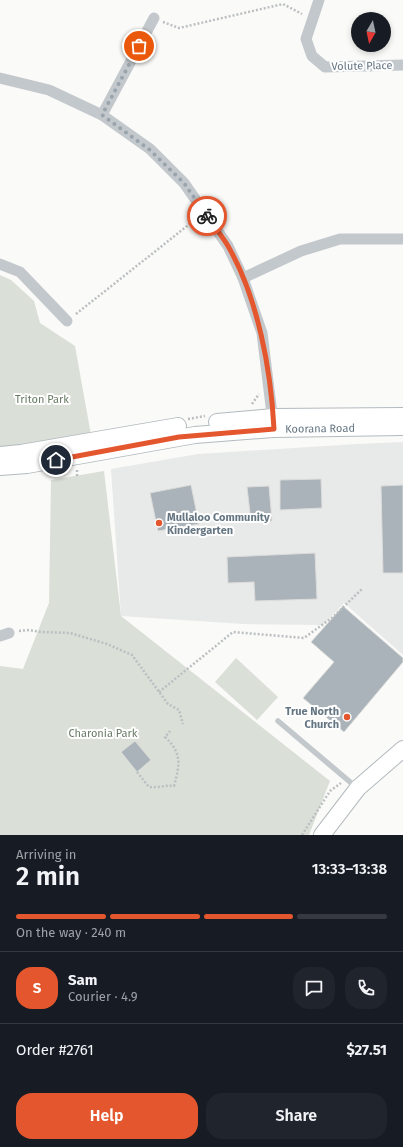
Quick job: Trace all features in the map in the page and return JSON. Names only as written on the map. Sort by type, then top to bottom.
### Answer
[{"type":"street","name":"Volute Place","points":[[319,0],[314,19],[306,39],[312,56],[325,66],[403,65]]},
{"type":"street","points":[[102,115],[154,18]]},
{"type":"street","points":[[0,78],[49,90],[102,115],[150,150],[184,183],[228,246],[243,278],[262,333],[273,423]]},
{"type":"street","points":[[243,278],[301,250],[340,239],[403,238]]},
{"type":"street","points":[[0,264],[20,272],[67,321]]},
{"type":"street","name":"Koorana Road","points":[[0,455],[21,453],[197,424],[273,423],[403,416]]},
{"type":"street","name":"Koorana Road","points":[[0,467],[27,464],[179,437],[273,423],[403,427]]},
{"type":"street","points":[[322,835],[358,788],[403,749]]},
{"type":"lane","points":[[278,721],[358,788]]},
{"type":"path","points":[[154,18],[179,28],[283,4],[314,19]]},
{"type":"path","points":[[67,321],[198,217],[202,223]]},
{"type":"path","points":[[252,404],[260,392]]},
{"type":"path","points":[[159,692],[233,632],[304,638],[333,617],[362,589]]},
{"type":"path","points":[[5,634],[29,630],[70,633],[107,644],[132,655],[168,704],[179,710],[183,724]]},
{"type":"path","points":[[137,772],[149,787],[158,788],[165,785],[174,786],[178,758],[175,746],[165,737],[170,731]]},
{"type":"shaded area","points":[[403,442],[403,655],[344,603],[323,625],[243,624],[121,616],[111,469],[198,454]]},
{"type":"green space","name":"Triton Park","points":[[0,275],[11,280],[34,301],[40,323],[75,346],[91,435],[0,449]]},
{"type":"green space","name":"Charonia Park","points":[[104,471],[121,616],[330,781],[309,835],[0,835],[0,666],[23,669],[49,603],[51,480]]},
{"type":"green space","points":[[236,658],[278,697],[257,720],[215,682]]},
{"type":"building","points":[[321,479],[322,508],[280,510],[280,480]]},
{"type":"building","points":[[191,485],[199,524],[158,531],[150,493]]},
{"type":"building","points":[[403,485],[403,573],[383,573],[381,486]]},
{"type":"building","points":[[269,486],[272,521],[251,522],[247,487]]},
{"type":"building","points":[[315,553],[317,599],[255,601],[254,582],[228,583],[227,557]]},
{"type":"building","points":[[343,606],[403,658],[403,662],[344,732],[303,698],[334,662],[311,642]]},
{"type":"building","points":[[135,741],[151,760],[137,772],[121,752]]},
{"type":"way so far","points":[[139,46],[102,115],[150,150],[184,183],[207,216]]},
{"type":"place","name":"Mullaloo Community Kindergarten","points":[[159,523]]},
{"type":"place","name":"True North Church","points":[[347,717]]},
{"type":"route","points":[[56,460],[179,437],[274,429],[262,333],[243,278],[228,246],[207,216]]}]
